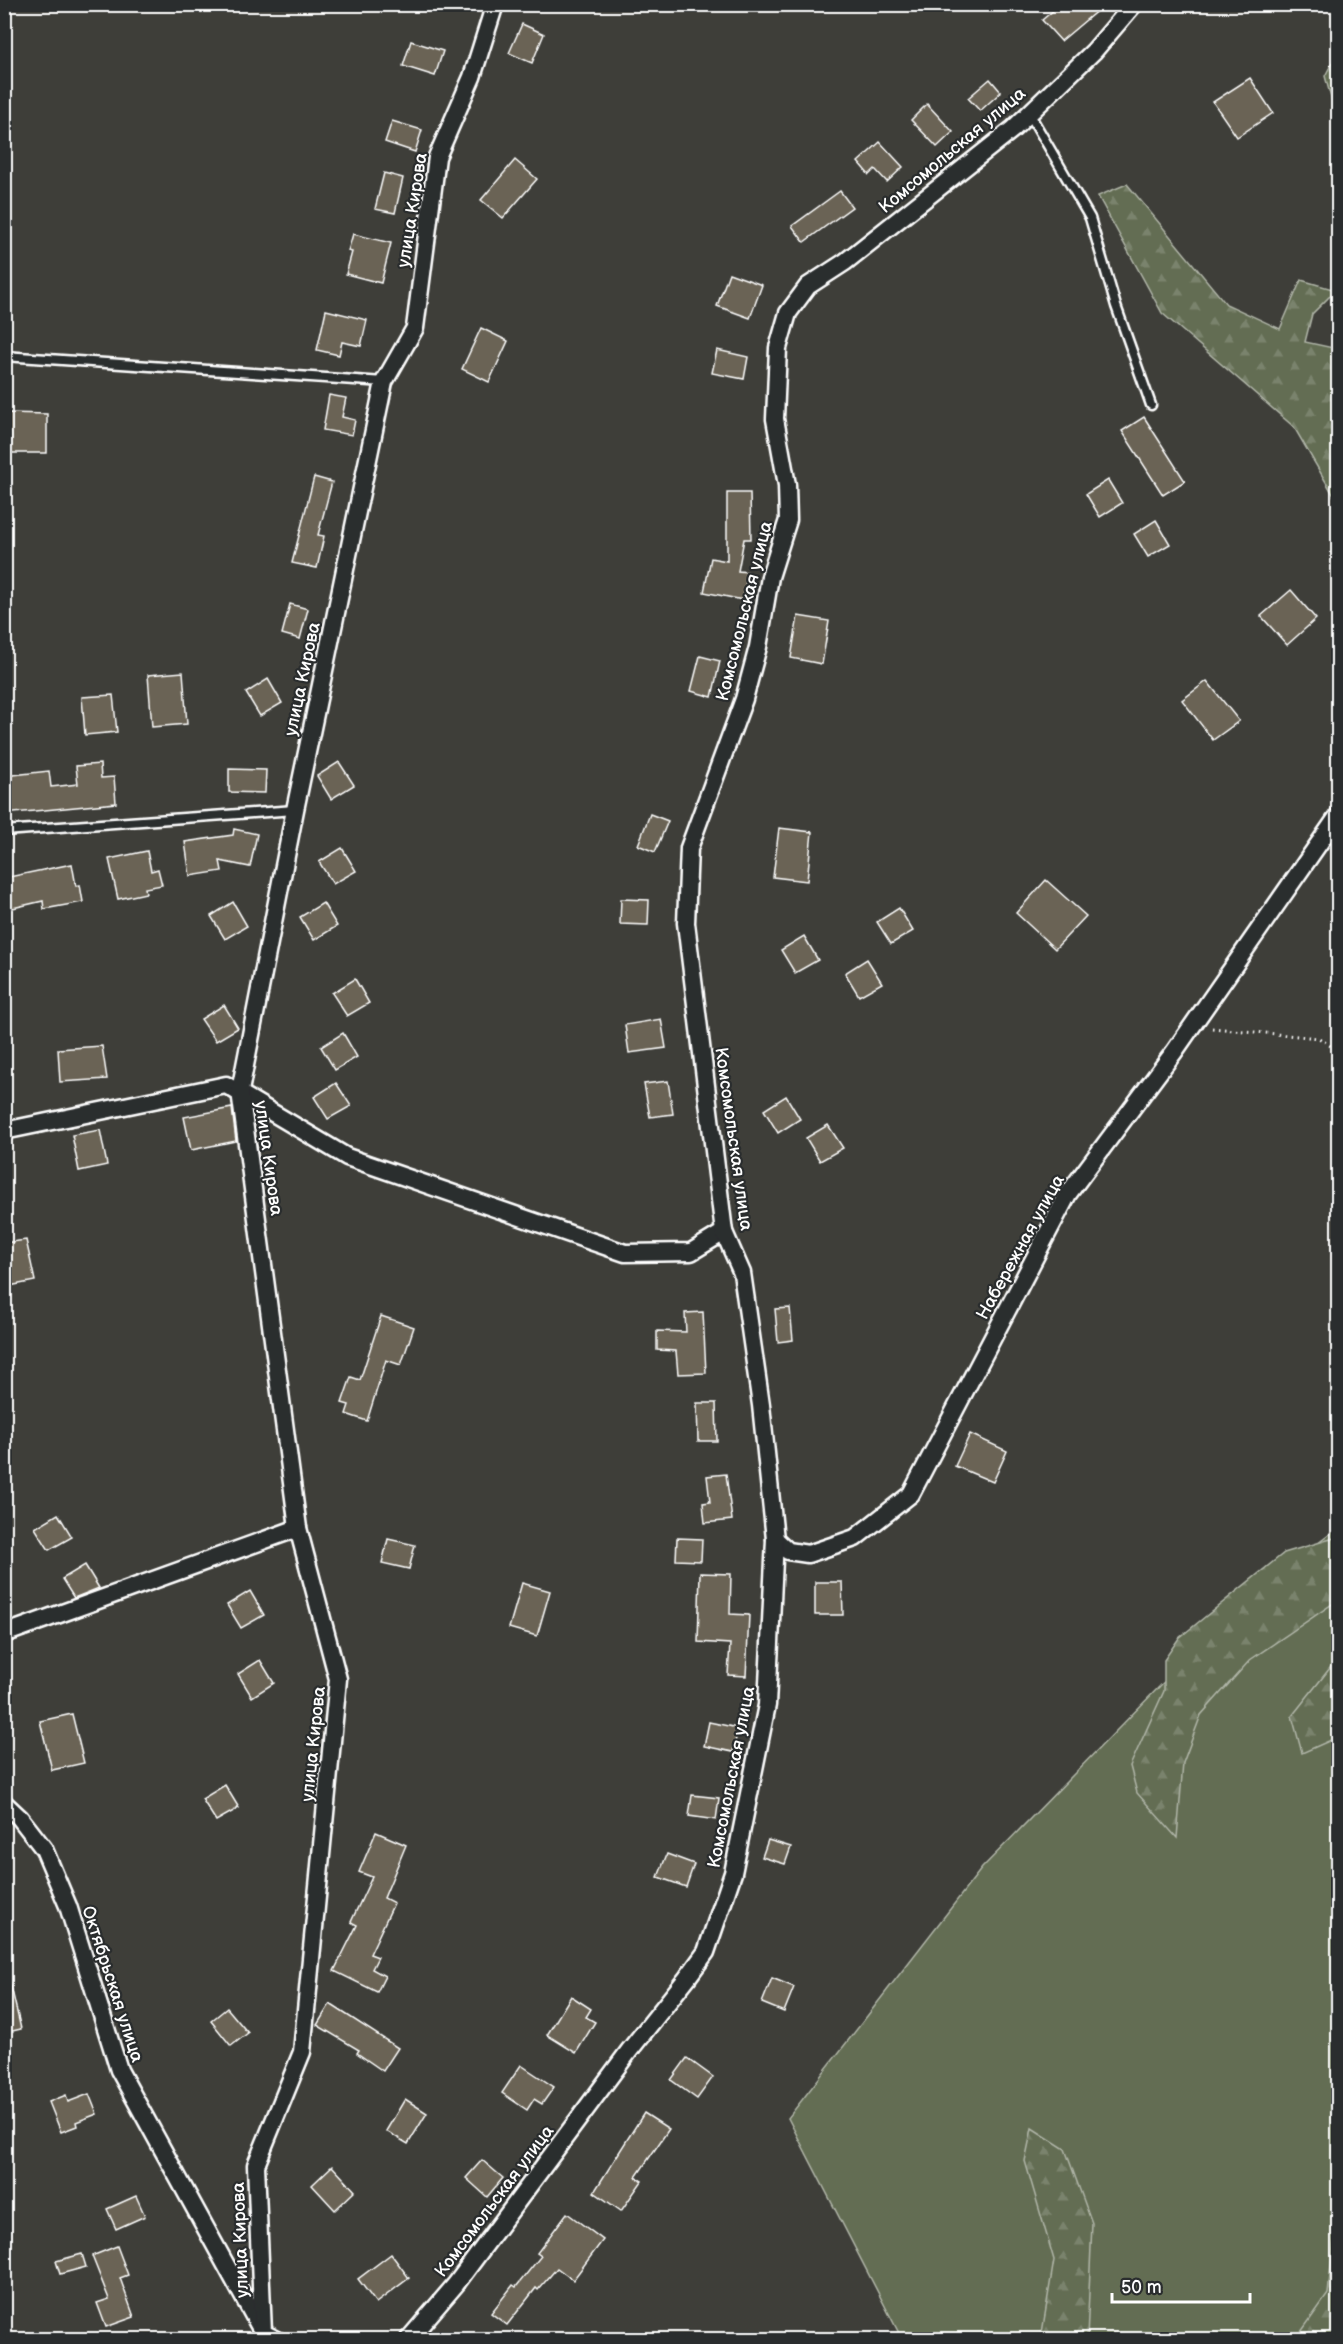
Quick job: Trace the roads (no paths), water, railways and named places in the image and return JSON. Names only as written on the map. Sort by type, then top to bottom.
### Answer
[{"type":"street","name":"улица Кирова","points":[[269,2337],[256,2165],[302,2052],[338,1679],[298,1528],[240,1091],[295,810],[384,382],[415,328],[437,157],[472,77],[495,4]]},
{"type":"street","name":"Комсомольская улица","points":[[408,2340],[456,2284],[706,1952],[733,1873],[767,1705],[776,1539],[761,1405],[742,1273],[724,1232],[686,923],[689,848],[744,699],[758,647],[770,577],[788,520],[787,485],[775,419],[778,348],[788,314],[808,286],[845,262],[1029,113],[1094,51],[1134,4]]},
{"type":"street","name":"Набережная улица","points":[[776,1539],[788,1551],[808,1554],[855,1538],[911,1494],[1068,1194],[1192,1026],[1338,816]]},
{"type":"street","points":[[4,1131],[226,1085],[240,1091],[347,1157],[625,1253],[691,1252],[724,1232]]},
{"type":"street","points":[[4,1634],[298,1528]]},
{"type":"street","name":"Октябрьская улица","points":[[4,1803],[20,1818],[44,1849],[68,1906],[119,2070],[269,2337]]},
{"type":"lane","points":[[1029,113],[1090,218],[1116,306],[1151,405]]},
{"type":"lane","points":[[4,356],[384,382]]},
{"type":"lane","points":[[4,831],[295,810]]}]
